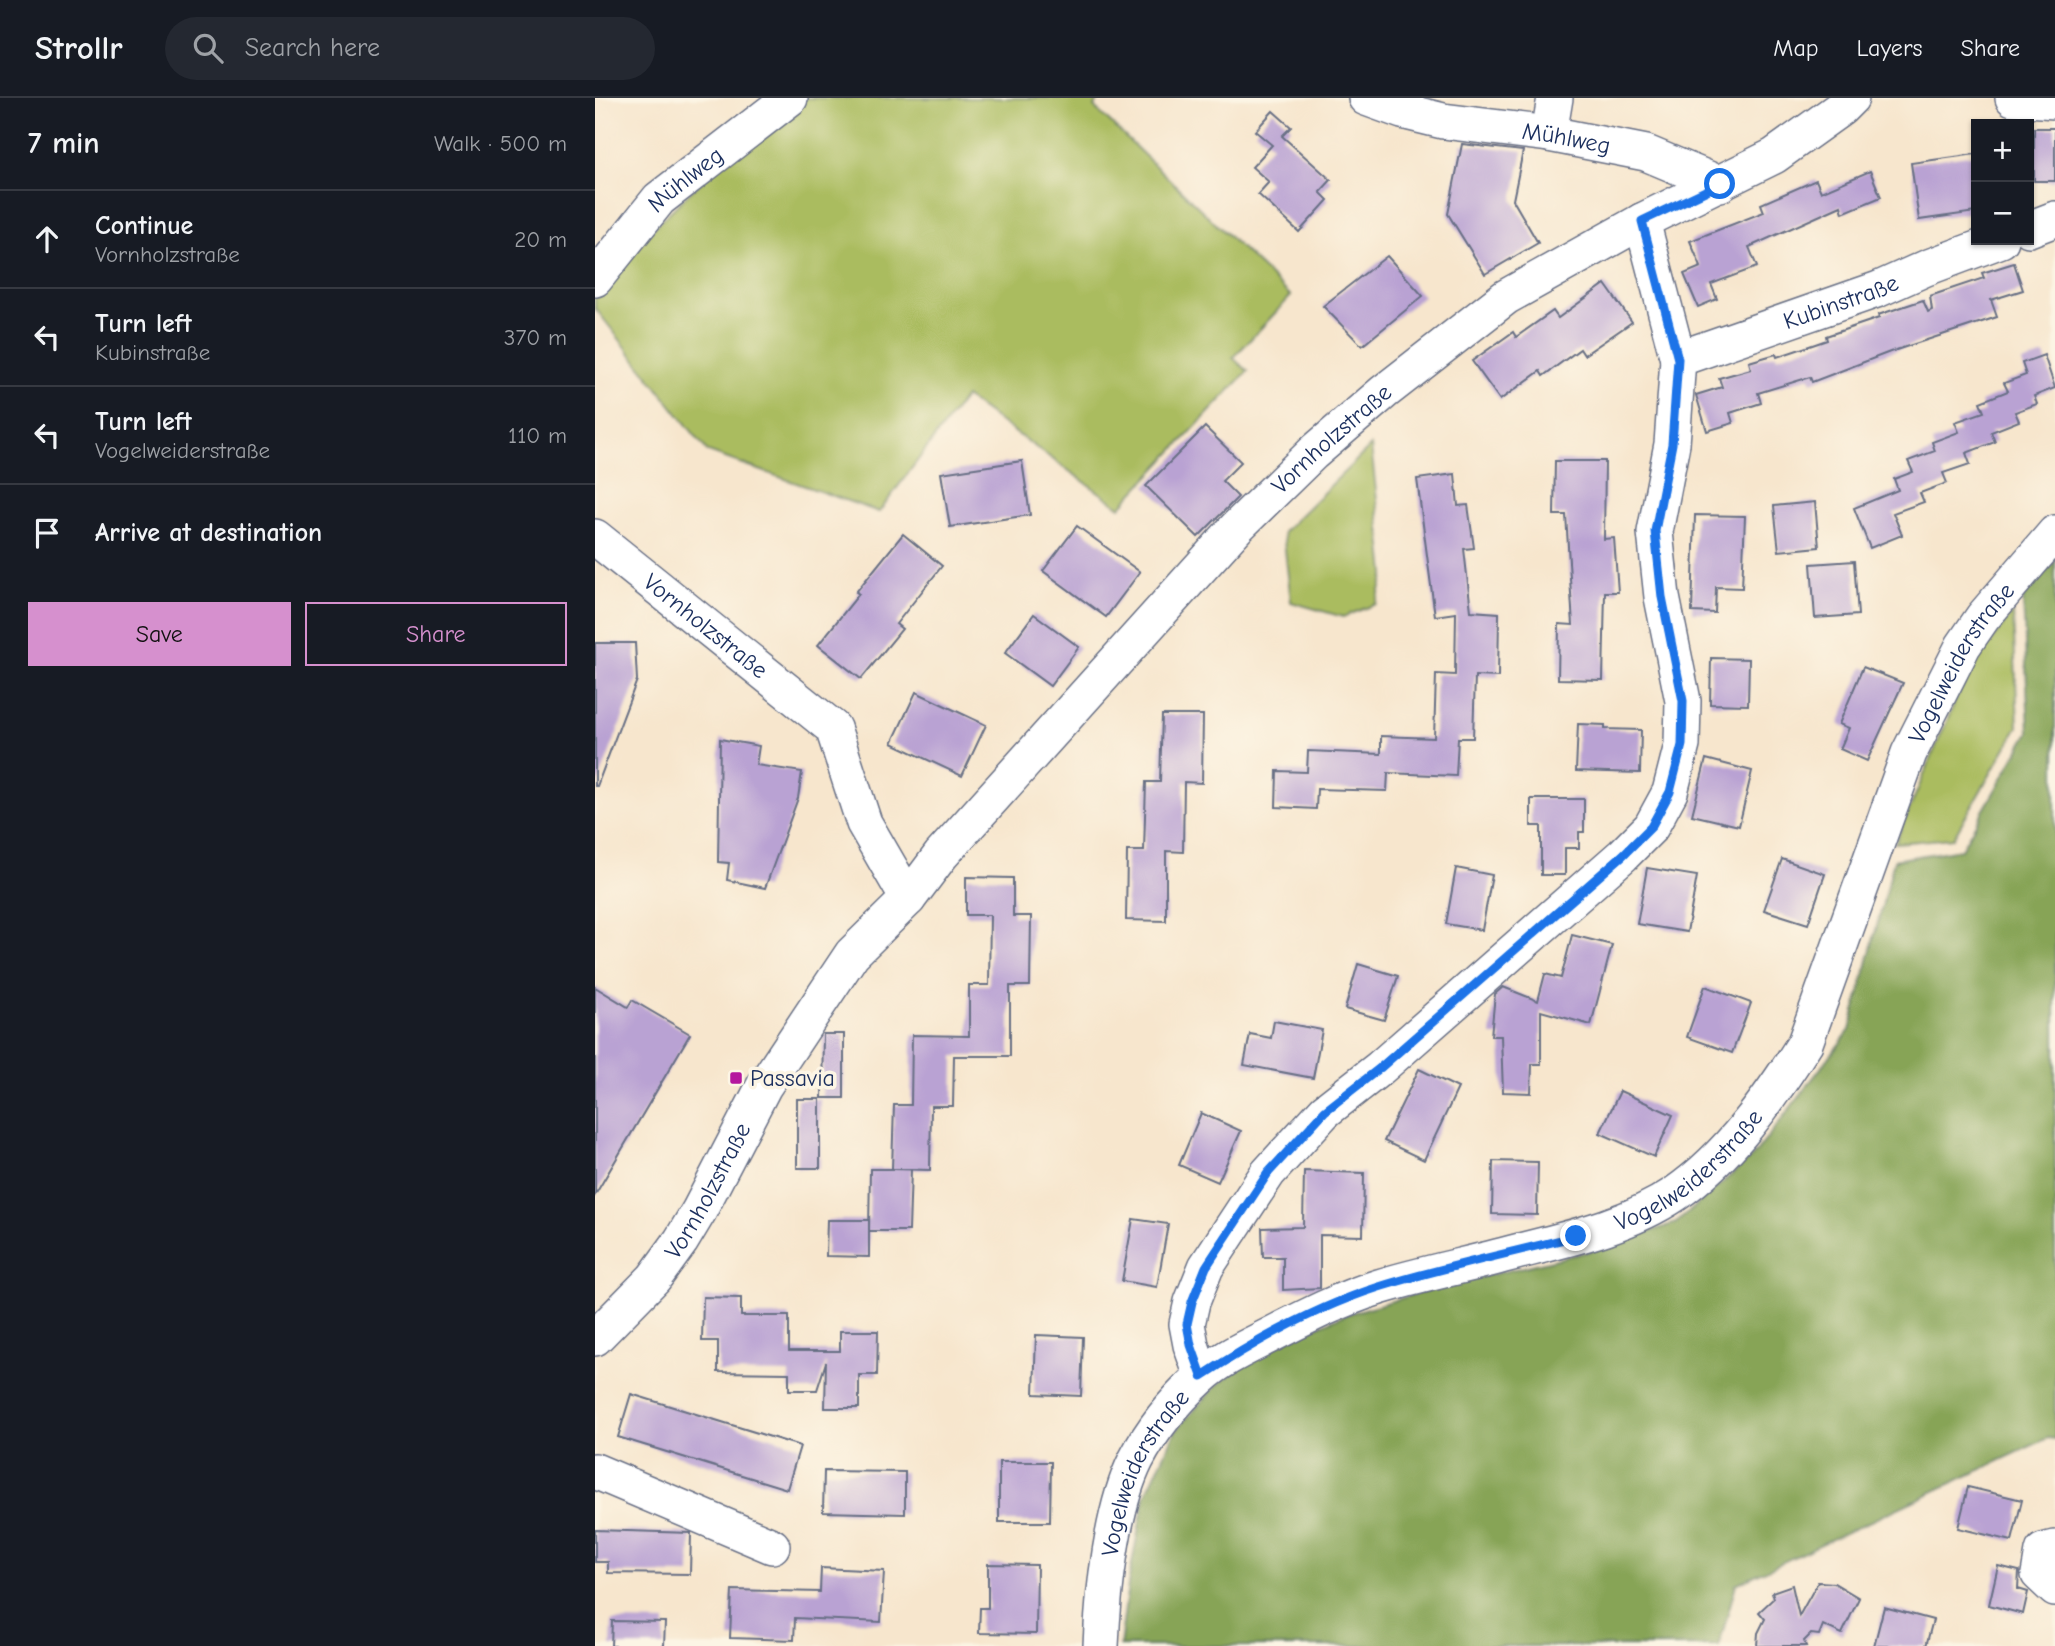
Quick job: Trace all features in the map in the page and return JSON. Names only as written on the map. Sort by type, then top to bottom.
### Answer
[{"type":"street","name":"Mühlweg","points":[[595,279],[659,199],[790,98]]},
{"type":"street","name":"Mühlweg","points":[[1366,98],[1402,111],[1443,121],[1549,134],[1646,153],[1720,184]]},
{"type":"street","points":[[1549,134],[1555,98]]},
{"type":"street","name":"Vornholzstraße","points":[[595,1338],[654,1278],[681,1241],[699,1212],[764,1086],[852,954],[908,899],[941,855],[1237,527],[1313,453],[1384,392],[1506,297],[1642,221],[1774,156],[1851,98]]},
{"type":"street","points":[[2013,98],[2055,101]]},
{"type":"street","points":[[2034,227],[2055,219]]},
{"type":"street","points":[[1202,1376],[1187,1324],[1192,1302],[1206,1267],[1268,1173],[1325,1111],[1380,1068],[1623,855],[1651,827],[1670,792],[1682,745],[1683,701],[1662,597],[1655,531],[1672,444],[1678,359],[1642,221]]},
{"type":"street","name":"Kubinstraße","points":[[1678,359],[1879,289],[1988,245]]},
{"type":"street","name":"Vogelweiderstraße","points":[[1101,1646],[1117,1514],[1136,1461],[1163,1418],[1202,1376],[1237,1353],[1311,1314],[1378,1287],[1576,1236],[1641,1213],[1674,1195],[1698,1176],[1745,1128],[1779,1084],[1805,1043],[1909,753],[1963,646],[1983,617],[2055,533]]},
{"type":"street","name":"Vornholzstraße","points":[[595,537],[833,728],[863,823],[908,899]]},
{"type":"street","points":[[595,1471],[772,1546]]},
{"type":"street","points":[[2055,1548],[2043,1551],[2039,1574],[2055,1590]]},
{"type":"green space","points":[[788,98],[1100,98],[1094,107],[1291,296],[1233,358],[1248,371],[1120,507],[965,397],[879,512],[708,452],[595,308],[595,284]]},
{"type":"green space","points":[[1371,446],[1385,573],[1376,604],[1343,617],[1291,602],[1283,532]]},
{"type":"green space","points":[[2055,561],[2055,1439],[2048,1438],[1736,1584],[1719,1646],[1120,1646],[1128,1584],[1145,1496],[1176,1430],[1216,1386],[1265,1349],[1344,1315],[1440,1287],[1594,1250],[1676,1223],[1754,1155],[1850,1030],[1894,860],[1961,849],[2029,732],[2023,598]]},
{"type":"green space","points":[[2013,612],[2018,727],[1953,838],[1895,843],[1957,697],[1976,663]]},
{"type":"building","points":[[1273,111],[1291,127],[1282,136],[1331,180],[1320,192],[1328,200],[1299,232],[1258,194],[1269,182],[1252,167],[1272,145],[1255,131]]},
{"type":"building","points":[[2034,128],[2055,128],[2055,181],[2034,181]]},
{"type":"building","points":[[1462,144],[1523,151],[1513,200],[1538,243],[1485,274],[1448,214]]},
{"type":"building","points":[[1971,155],[1971,213],[1919,220],[1911,163]]},
{"type":"building","points":[[1870,171],[1881,197],[1843,213],[1841,206],[1749,247],[1757,267],[1711,284],[1717,299],[1698,307],[1684,274],[1701,267],[1690,241],[1764,212],[1761,204],[1816,180],[1821,192]]},
{"type":"building","points":[[1387,256],[1423,296],[1362,346],[1323,306]]},
{"type":"building","points":[[2014,263],[2023,290],[1991,300],[1997,317],[1890,352],[1812,382],[1810,377],[1758,393],[1761,403],[1730,413],[1733,423],[1707,431],[1696,395],[1722,387],[1719,378],[1751,369],[1749,362],[1776,354],[1777,357],[1827,340],[1826,336],[1923,300],[1928,312],[1932,310],[1930,296],[1984,278],[1982,273]]},
{"type":"building","points":[[1605,284],[1632,322],[1584,355],[1580,349],[1543,376],[1540,371],[1500,400],[1472,361],[1513,332],[1516,337],[1553,311],[1558,318]]},
{"type":"building","points":[[2044,355],[2055,388],[2034,396],[2037,404],[2015,412],[2019,421],[1991,432],[1995,442],[1966,453],[1970,464],[1943,473],[1947,483],[1920,493],[1924,502],[1893,513],[1902,535],[1870,548],[1854,508],[1898,490],[1894,479],[1913,472],[1908,461],[1935,451],[1932,442],[1959,432],[1955,422],[1984,412],[1980,402],[2008,391],[2004,383],[2026,375],[2022,363]]},
{"type":"building","points":[[1205,427],[1241,462],[1222,481],[1238,497],[1198,537],[1146,486]]},
{"type":"building","points":[[1022,461],[1030,515],[950,527],[941,473]]},
{"type":"building","points":[[1555,461],[1605,461],[1604,539],[1614,538],[1618,592],[1605,592],[1603,680],[1558,679],[1559,624],[1573,625],[1566,515],[1554,515]]},
{"type":"building","points":[[1455,474],[1458,506],[1468,505],[1474,548],[1464,549],[1471,611],[1499,613],[1498,677],[1475,676],[1473,738],[1458,738],[1456,776],[1388,773],[1387,791],[1317,789],[1316,809],[1276,807],[1277,771],[1307,772],[1308,751],[1381,754],[1381,736],[1434,738],[1436,674],[1455,675],[1456,613],[1435,616],[1417,479]]},
{"type":"building","points":[[1815,502],[1819,547],[1779,551],[1774,506]]},
{"type":"building","points":[[1695,515],[1745,516],[1742,588],[1716,587],[1715,613],[1692,612]]},
{"type":"building","points":[[1077,526],[1140,572],[1106,617],[1043,571]]},
{"type":"building","points":[[903,534],[942,566],[896,624],[902,629],[861,679],[818,645]]},
{"type":"building","points":[[1854,561],[1858,615],[1815,618],[1811,564]]},
{"type":"building","points":[[1034,614],[1079,647],[1050,686],[1005,653]]},
{"type":"building","points":[[595,643],[635,643],[637,680],[597,786],[595,786]]},
{"type":"building","points":[[1711,658],[1749,659],[1748,705],[1710,704]]},
{"type":"building","points":[[1863,667],[1903,683],[1867,761],[1840,749],[1849,728],[1839,724]]},
{"type":"building","points":[[916,692],[986,725],[962,776],[892,743]]},
{"type":"building","points":[[1162,715],[1203,715],[1202,783],[1184,782],[1183,852],[1166,851],[1166,921],[1126,920],[1127,851],[1144,851],[1146,782],[1160,782]]},
{"type":"building","points":[[1578,724],[1605,725],[1605,729],[1641,730],[1640,773],[1576,771]]},
{"type":"building","points":[[720,739],[759,746],[756,765],[802,772],[798,798],[765,888],[727,880],[729,863],[718,862]]},
{"type":"building","points":[[1706,759],[1752,771],[1739,826],[1692,815]]},
{"type":"building","points":[[1531,799],[1584,799],[1584,832],[1579,832],[1579,848],[1565,848],[1565,875],[1541,875],[1541,826],[1531,826]]},
{"type":"building","points":[[1782,859],[1825,874],[1808,924],[1764,910]]},
{"type":"building","points":[[1456,868],[1492,875],[1482,930],[1446,924]]},
{"type":"building","points":[[1647,868],[1697,876],[1687,932],[1637,924]]},
{"type":"building","points":[[966,877],[1013,878],[1013,916],[1031,916],[1030,986],[1010,986],[1010,1056],[954,1056],[953,1106],[931,1106],[930,1170],[892,1169],[894,1105],[911,1105],[912,1035],[969,1036],[969,985],[989,985],[990,915],[966,915]]},
{"type":"building","points":[[1572,935],[1612,945],[1591,1025],[1541,1011],[1541,1064],[1532,1064],[1531,1093],[1503,1092],[1501,1036],[1491,1036],[1495,994],[1503,987],[1538,1001],[1545,974],[1561,978]]},
{"type":"building","points":[[1358,964],[1398,976],[1384,1020],[1345,1009]]},
{"type":"building","points":[[1705,986],[1751,1003],[1732,1053],[1687,1037]]},
{"type":"building","points":[[595,987],[628,1007],[632,1000],[690,1034],[595,1195]]},
{"type":"building","points":[[1274,1021],[1322,1030],[1313,1078],[1244,1065],[1250,1034],[1271,1038]]},
{"type":"building","points":[[823,1034],[844,1034],[844,1098],[822,1098]]},
{"type":"building","points":[[1419,1069],[1458,1088],[1424,1160],[1384,1141]]},
{"type":"building","points":[[1620,1091],[1673,1115],[1654,1157],[1600,1133]]},
{"type":"building","points":[[797,1099],[820,1099],[820,1168],[797,1168]]},
{"type":"building","points":[[1201,1113],[1241,1131],[1218,1182],[1179,1165]]},
{"type":"building","points":[[1493,1161],[1538,1162],[1537,1215],[1492,1214]]},
{"type":"building","points":[[870,1169],[911,1169],[909,1231],[869,1231]]},
{"type":"building","points":[[1304,1171],[1364,1173],[1363,1236],[1320,1235],[1320,1288],[1283,1290],[1283,1257],[1263,1257],[1262,1228],[1303,1227]]},
{"type":"building","points":[[1133,1219],[1168,1224],[1157,1287],[1122,1281]]},
{"type":"building","points":[[827,1220],[869,1220],[869,1257],[826,1256]]},
{"type":"building","points":[[703,1297],[741,1298],[741,1316],[789,1316],[789,1351],[840,1351],[840,1331],[878,1331],[877,1375],[859,1375],[859,1408],[825,1408],[826,1362],[817,1390],[789,1390],[789,1373],[718,1372],[718,1341],[702,1341]]},
{"type":"building","points":[[1036,1335],[1083,1337],[1081,1396],[1034,1394]]},
{"type":"building","points":[[631,1394],[800,1446],[787,1489],[618,1437]]},
{"type":"building","points":[[999,1462],[1051,1462],[1050,1522],[999,1522]]},
{"type":"building","points":[[824,1471],[905,1472],[905,1514],[823,1512]]},
{"type":"building","points":[[1968,1487],[2022,1500],[2012,1541],[1958,1528]]},
{"type":"building","points":[[595,1530],[691,1533],[690,1574],[608,1573],[608,1562],[595,1562]]},
{"type":"building","points":[[988,1564],[1037,1565],[1036,1634],[979,1633],[980,1608],[988,1608]]},
{"type":"building","points":[[1998,1566],[2019,1571],[2018,1589],[2028,1592],[2023,1614],[1989,1605]]},
{"type":"building","points":[[821,1568],[884,1571],[881,1622],[795,1618],[794,1640],[730,1638],[732,1590],[820,1592]]},
{"type":"building","points":[[1818,1582],[1834,1583],[1859,1598],[1842,1634],[1823,1625],[1819,1635],[1811,1634],[1804,1641],[1806,1646],[1757,1646],[1758,1633],[1765,1619],[1759,1612],[1774,1598],[1772,1592],[1792,1585],[1799,1616]]},
{"type":"building","points":[[1884,1607],[1933,1620],[1926,1646],[1874,1646]]},
{"type":"building","points":[[612,1621],[665,1622],[664,1646],[611,1646]]},
{"type":"place","name":"Passavia","points":[[736,1078]]},
{"type":"route","points":[[1576,1236],[1378,1287],[1311,1314],[1237,1353],[1202,1376],[1191,1345],[1187,1324],[1192,1302],[1206,1267],[1268,1173],[1325,1111],[1380,1068],[1623,855],[1651,827],[1670,792],[1682,745],[1683,701],[1662,597],[1655,531],[1672,444],[1678,359],[1642,221],[1720,184]]}]
